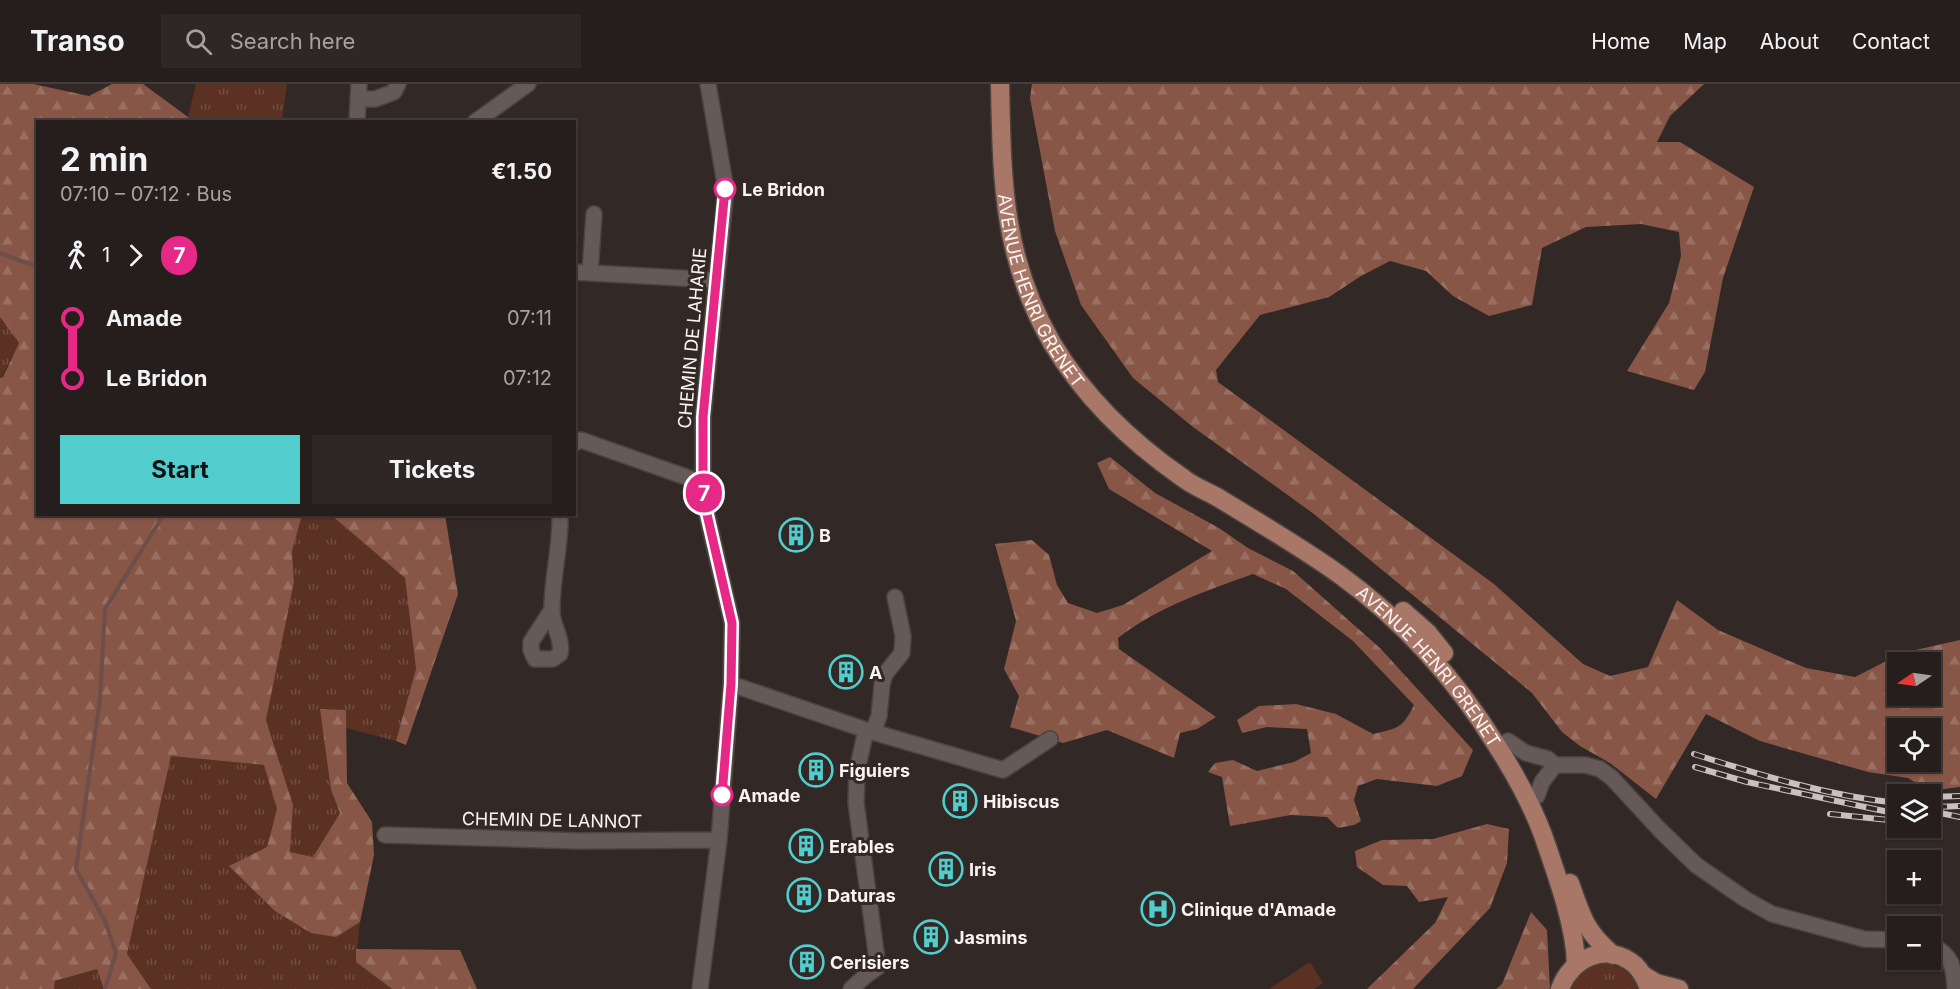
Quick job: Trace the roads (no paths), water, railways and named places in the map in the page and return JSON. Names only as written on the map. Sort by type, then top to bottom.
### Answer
[{"type":"main road","name":"AVENUE HENRI GRENET","points":[[1000,84],[1002,178],[1008,224],[1028,296],[1069,369],[1096,404],[1128,435],[1184,479],[1339,575],[1402,626],[1448,674],[1490,734],[1520,783],[1534,812],[1563,898],[1575,964]]},
{"type":"main road","name":"AVENUE HENRI GRENET","points":[[1161,460],[1184,470],[1338,559],[1399,607],[1435,642],[1475,692],[1508,741],[1537,796],[1581,916],[1592,935],[1613,955],[1625,958],[1635,965],[1646,982]]},
{"type":"main road","points":[[1560,989],[1566,975],[1575,964],[1587,957],[1600,954],[1613,955]]},
{"type":"main road","points":[[1646,982],[1656,982],[1679,989]]},
{"type":"street","points":[[357,120],[358,91],[375,99],[394,92],[398,84]]},
{"type":"street","points":[[478,120],[528,84]]},
{"type":"street","name":"CHEMIN DE LAHARIE","points":[[700,989],[719,840],[731,684],[732,623],[706,510],[703,483],[703,417],[725,199],[725,184],[708,84]]},
{"type":"street","points":[[594,214],[582,272],[716,280]]},
{"type":"street","points":[[577,440],[703,483]]},
{"type":"street","points":[[551,611],[561,537],[560,516]]},
{"type":"street","points":[[851,989],[864,976],[878,967],[856,803],[857,771],[870,731],[879,716],[885,674],[902,653],[903,636],[895,597]]},
{"type":"street","points":[[731,684],[870,731],[1003,770],[1050,739]]},
{"type":"street","points":[[1508,741],[1526,753],[1548,759],[1555,765],[1585,765],[1600,769],[1612,778],[1696,865],[1744,899],[1772,914],[1864,939],[1887,940]]},
{"type":"street","points":[[1537,796],[1542,782],[1555,765]]},
{"type":"street","name":"CHEMIN DE LANNOT","points":[[385,836],[580,841],[719,840]]},
{"type":"street","points":[[1941,950],[1949,958],[1954,974],[1955,989]]},
{"type":"waterway","points":[[0,253],[36,266]]},
{"type":"waterway","points":[[105,989],[116,953],[105,921],[76,869],[100,699],[105,609],[163,516]]},
{"type":"railway","points":[[1694,754],[1820,790],[1887,802]]},
{"type":"railway","points":[[1695,767],[1747,782],[1887,812]]},
{"type":"railway","points":[[1941,797],[1960,796]]},
{"type":"railway","points":[[1941,807],[1960,806]]},
{"type":"railway","points":[[1941,813],[1960,817]]},
{"type":"railway","points":[[1830,814],[1887,820]]},
{"type":"place","name":"Le Bridon","points":[[725,189]]},
{"type":"place","name":"B","points":[[796,535]]},
{"type":"place","name":"A","points":[[846,672]]},
{"type":"place","name":"Figuiers","points":[[816,770]]},
{"type":"place","name":"Amade","points":[[722,795]]},
{"type":"place","name":"Hibiscus","points":[[960,801]]},
{"type":"place","name":"Erables","points":[[806,846]]},
{"type":"place","name":"Iris","points":[[946,869]]},
{"type":"place","name":"Daturas","points":[[804,895]]},
{"type":"place","name":"Clinique d'Amade","points":[[1158,909]]},
{"type":"place","name":"Jasmins","points":[[931,937]]},
{"type":"place","name":"Cerisiers","points":[[807,962]]}]
